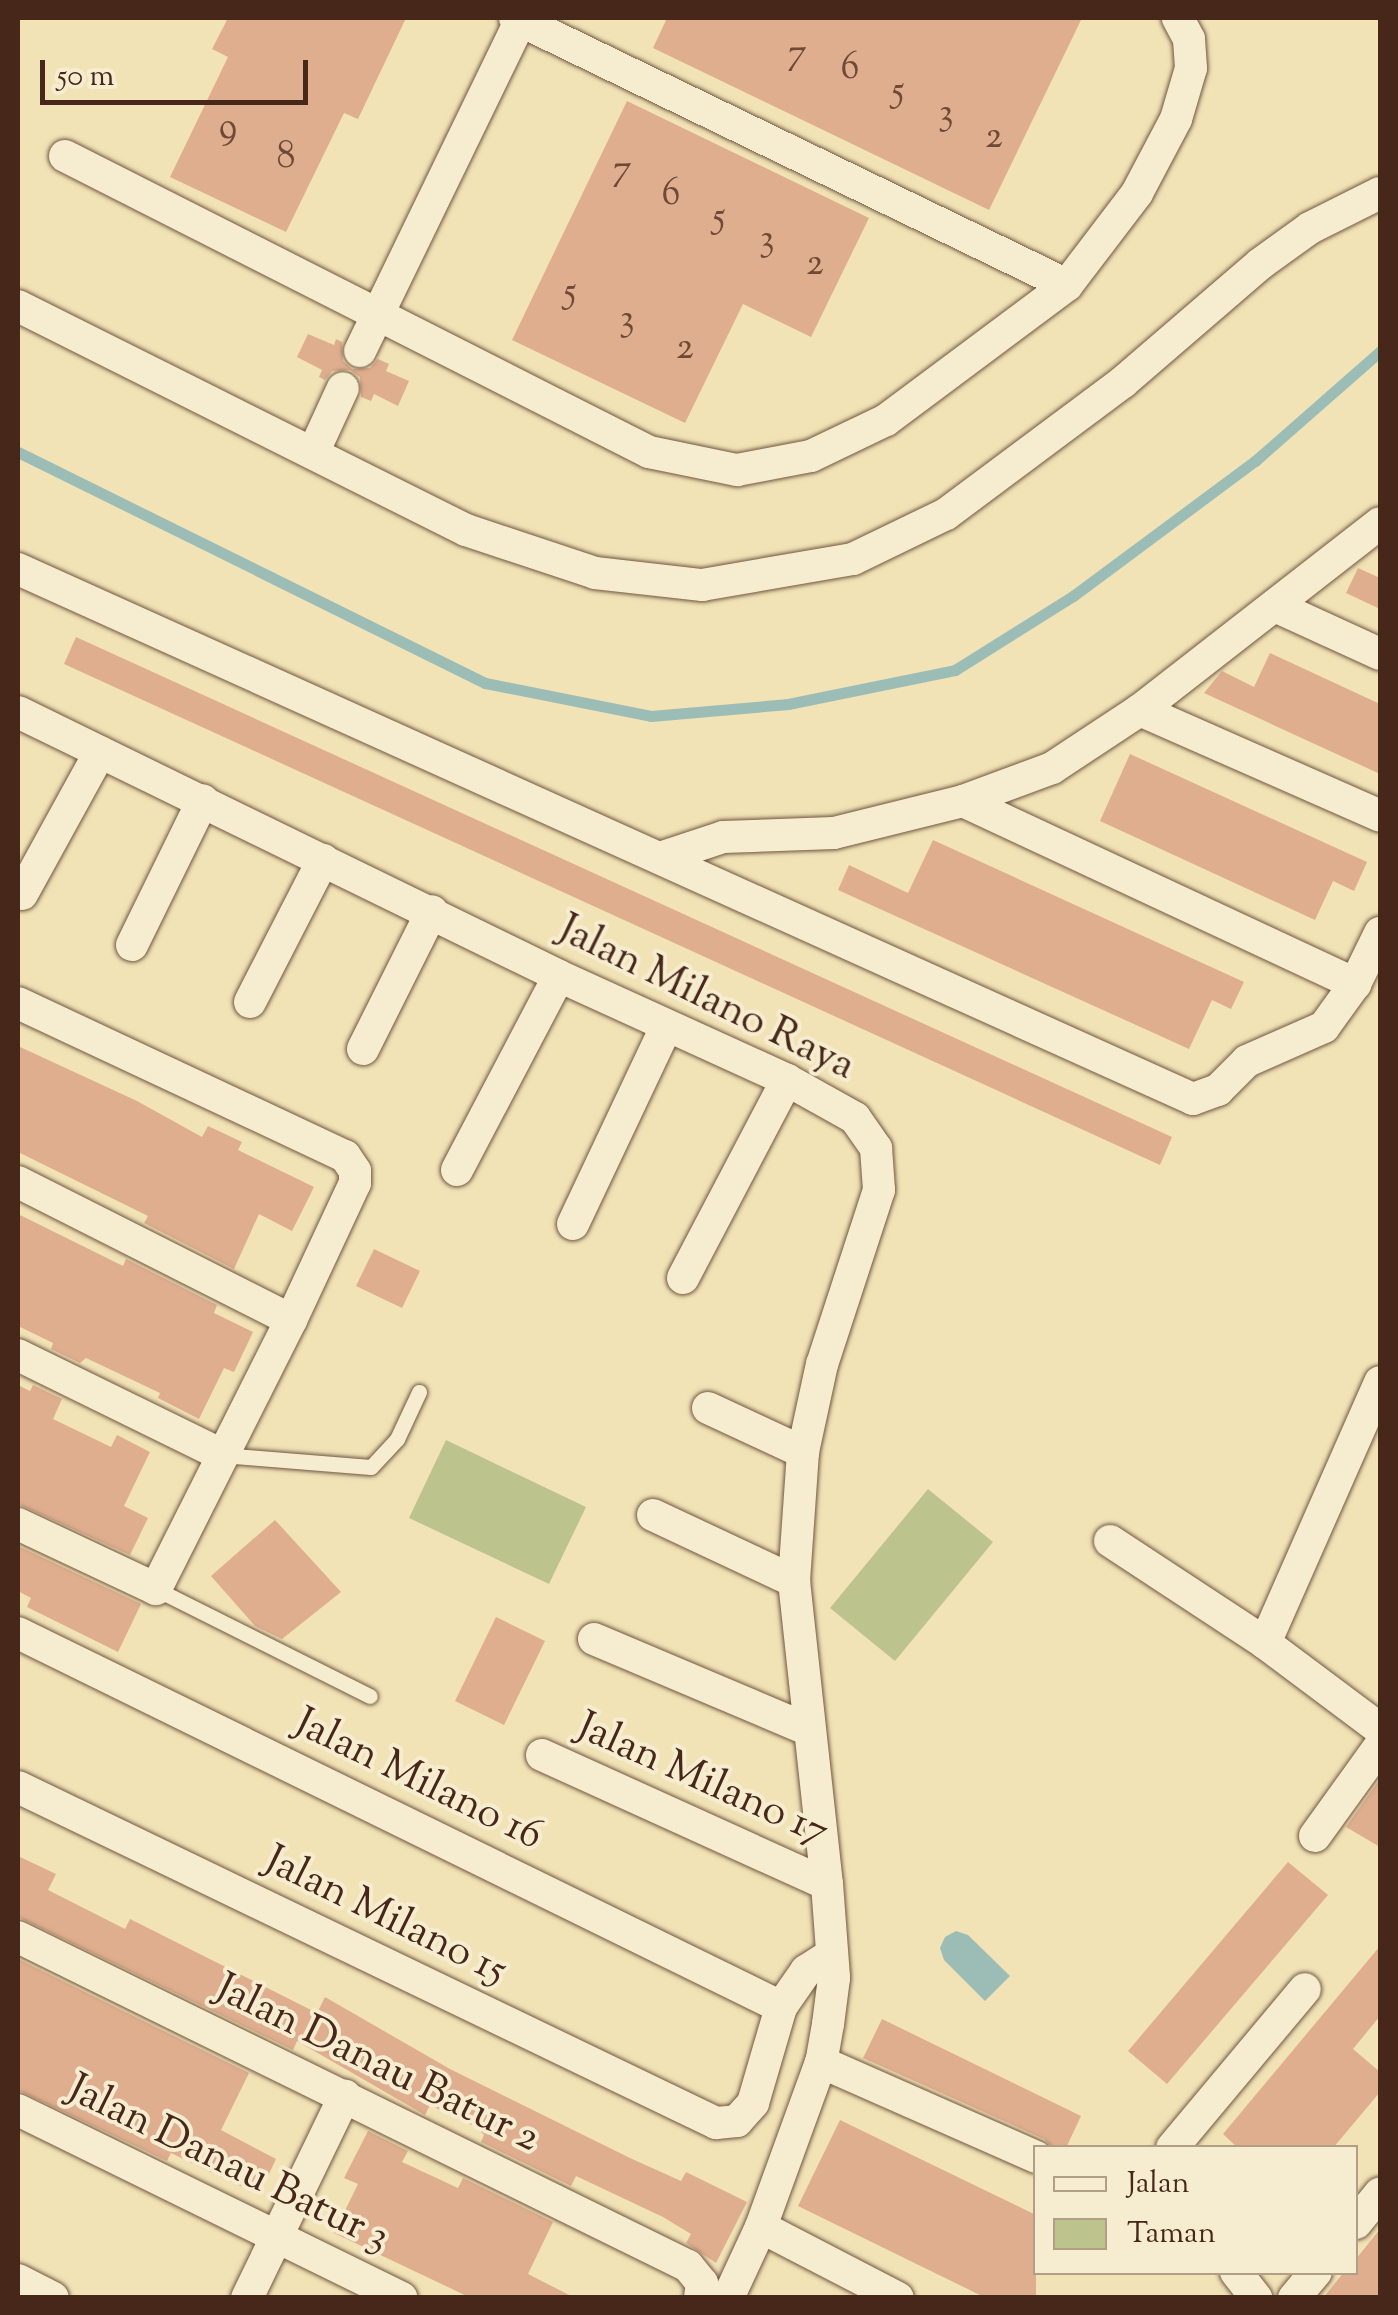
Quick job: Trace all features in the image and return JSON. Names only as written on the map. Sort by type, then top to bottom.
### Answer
[{"type":"street","points":[[360,351],[519,18],[1067,285]]},
{"type":"street","points":[[65,156],[649,452],[737,470],[811,456],[886,420],[1067,285],[1137,193],[1176,119],[1191,68],[1189,40],[1178,18]]},
{"type":"street","points":[[18,306],[466,530],[596,573],[702,585],[854,559],[946,514],[1122,382],[1260,264],[1310,228],[1380,193]]},
{"type":"street","points":[[314,451],[343,388]]},
{"type":"street","points":[[663,858],[723,837],[834,833],[963,802],[1052,768],[1140,710],[1380,523]]},
{"type":"street","points":[[18,569],[1193,1099],[1218,1090],[1247,1061],[1324,1027],[1356,984],[1380,933]]},
{"type":"street","points":[[1275,606],[1380,654]]},
{"type":"street","points":[[1140,710],[1380,816]]},
{"type":"street","name":"Jalan Milano Raya","points":[[18,712],[558,976],[788,1080],[856,1118],[876,1148],[879,1190],[822,1364],[802,1452],[794,1581],[834,1978],[820,2062],[761,2226],[728,2298]]},
{"type":"street","points":[[22,894],[100,752]]},
{"type":"street","points":[[132,945],[203,800]]},
{"type":"street","points":[[963,802],[1356,984]]},
{"type":"street","points":[[250,1002],[323,860]]},
{"type":"street","points":[[363,1049],[432,912]]},
{"type":"street","points":[[457,1170],[558,976]]},
{"type":"street","points":[[18,1004],[345,1156],[355,1171],[355,1184],[291,1320],[156,1589],[18,1524]]},
{"type":"street","points":[[573,1224],[666,1027]]},
{"type":"street","points":[[683,1278],[788,1080]]},
{"type":"street","points":[[18,1182],[291,1320]]},
{"type":"street","points":[[18,1355],[222,1455]]},
{"type":"street","points":[[1265,1643],[1380,1382]]},
{"type":"street","points":[[708,1408],[802,1452]]},
{"type":"street","points":[[652,1515],[794,1581]]},
{"type":"street","points":[[1110,1541],[1265,1643],[1380,1729]]},
{"type":"street","name":"Jalan Milano 16","points":[[18,1632],[781,2006]]},
{"type":"street","points":[[594,1639],[807,1729]]},
{"type":"street","points":[[1316,1836],[1380,1746]]},
{"type":"street","name":"Jalan Milano 17","points":[[542,1755],[827,1884]]},
{"type":"street","name":"Jalan Milano 15","points":[[18,1787],[716,2123],[738,2120],[752,2103],[781,2006]]},
{"type":"street","name":"Jalan Danau Batur 2","points":[[18,1937],[346,2095],[699,2285]]},
{"type":"street","points":[[781,2006],[806,1972],[832,1954]]},
{"type":"street","points":[[1174,2145],[1305,1988]]},
{"type":"street","points":[[820,2062],[1033,2156]]},
{"type":"street","points":[[246,2298],[346,2095]]},
{"type":"street","name":"Jalan Danau Batur 3","points":[[18,2110],[401,2298]]},
{"type":"street","points":[[1358,2220],[1380,2193]]},
{"type":"street","points":[[761,2226],[898,2298]]},
{"type":"street","points":[[1238,2275],[1256,2298]]},
{"type":"street","points":[[1294,2298],[1313,2275]]},
{"type":"street","points":[[18,2280],[53,2298]]},
{"type":"lane","points":[[222,1455],[371,1467],[397,1438],[420,1392]]},
{"type":"lane","points":[[156,1589],[370,1696]]},
{"type":"green space","points":[[446,1440],[586,1507],[549,1584],[409,1518]]},
{"type":"green space","points":[[928,1489],[993,1542],[895,1661],[830,1608]]},
{"type":"water","points":[[956,1931],[968,1935],[1010,1976],[985,2001],[944,1960],[940,1948],[945,1937]]},
{"type":"building","points":[[228,18],[406,18],[358,119],[344,113],[286,232],[170,177],[228,57],[212,49]]},
{"type":"building","points":[[667,18],[1082,18],[989,210],[653,48]]},
{"type":"building","points":[[627,101],[869,218],[811,337],[743,304],[685,423],[512,340]]},
{"type":"building","points":[[308,334],[334,345],[336,339],[342,342],[343,361],[352,369],[370,368],[378,359],[389,364],[386,371],[409,381],[398,406],[374,394],[371,401],[361,397],[360,377],[350,370],[332,371],[325,380],[319,377],[322,370],[297,357]]},
{"type":"building","points":[[1358,568],[1380,578],[1380,609],[1346,593]]},
{"type":"building","points":[[76,637],[1172,1137],[1160,1165],[64,664]]},
{"type":"building","points":[[1270,653],[1380,704],[1380,774],[1204,693],[1222,671],[1254,687]]},
{"type":"building","points":[[1130,754],[1367,862],[1354,891],[1333,881],[1315,920],[1100,821]]},
{"type":"building","points":[[933,840],[1244,982],[1231,1009],[1212,1000],[1189,1049],[838,890],[849,865],[908,893]]},
{"type":"building","points":[[18,1046],[137,1101],[202,1137],[208,1126],[242,1142],[238,1150],[314,1187],[292,1231],[259,1214],[234,1269],[144,1223],[148,1216],[18,1152]]},
{"type":"building","points":[[18,1214],[123,1266],[126,1259],[217,1305],[214,1313],[253,1332],[234,1372],[224,1368],[199,1419],[158,1398],[160,1393],[86,1358],[80,1363],[51,1349],[53,1343],[18,1326]]},
{"type":"building","points":[[374,1249],[420,1271],[402,1308],[356,1286]]},
{"type":"building","points":[[18,1385],[30,1391],[33,1385],[62,1399],[53,1419],[111,1447],[117,1435],[150,1452],[124,1506],[148,1518],[130,1555],[18,1504]]},
{"type":"building","points":[[275,1520],[341,1592],[282,1639],[255,1626],[211,1576]]},
{"type":"building","points":[[18,1546],[141,1604],[118,1652],[27,1607],[31,1598],[18,1591]]},
{"type":"building","points":[[496,1617],[545,1641],[504,1725],[455,1701]]},
{"type":"building","points":[[1380,1779],[1380,1847],[1346,1827]]},
{"type":"building","points":[[18,1856],[56,1874],[48,1890],[125,1929],[130,1919],[317,2013],[325,1997],[450,2069],[630,2158],[681,2181],[686,2172],[747,2202],[716,2263],[686,2243],[691,2234],[663,2217],[576,2176],[571,2186],[481,2142],[484,2135],[478,2128],[430,2105],[425,2115],[297,2041],[293,2050],[18,1917]]},
{"type":"building","points":[[1288,1862],[1328,1895],[1167,2084],[1128,2051]]},
{"type":"building","points":[[1380,1946],[1380,2016],[1353,2049],[1380,2072],[1380,2092],[1336,2145],[1235,2145],[1223,2134]]},
{"type":"building","points":[[18,1959],[249,2073],[221,2130],[276,2159],[259,2195],[171,2153],[167,2161],[18,2090]]},
{"type":"building","points":[[882,2019],[1081,2116],[1067,2145],[1050,2145],[863,2058]]},
{"type":"building","points":[[840,2120],[1033,2214],[1036,2298],[986,2298],[798,2206]]},
{"type":"building","points":[[368,2131],[408,2151],[402,2162],[458,2188],[463,2178],[553,2222],[528,2274],[575,2298],[471,2298],[334,2233],[358,2184],[344,2178]]},
{"type":"building","points":[[1380,2229],[1380,2298],[1323,2298],[1342,2275],[1358,2275],[1358,2256]]},
{"type":"waterway","points":[[18,452],[485,683],[651,716],[788,704],[955,670],[1073,596],[1255,461],[1380,351]]}]
